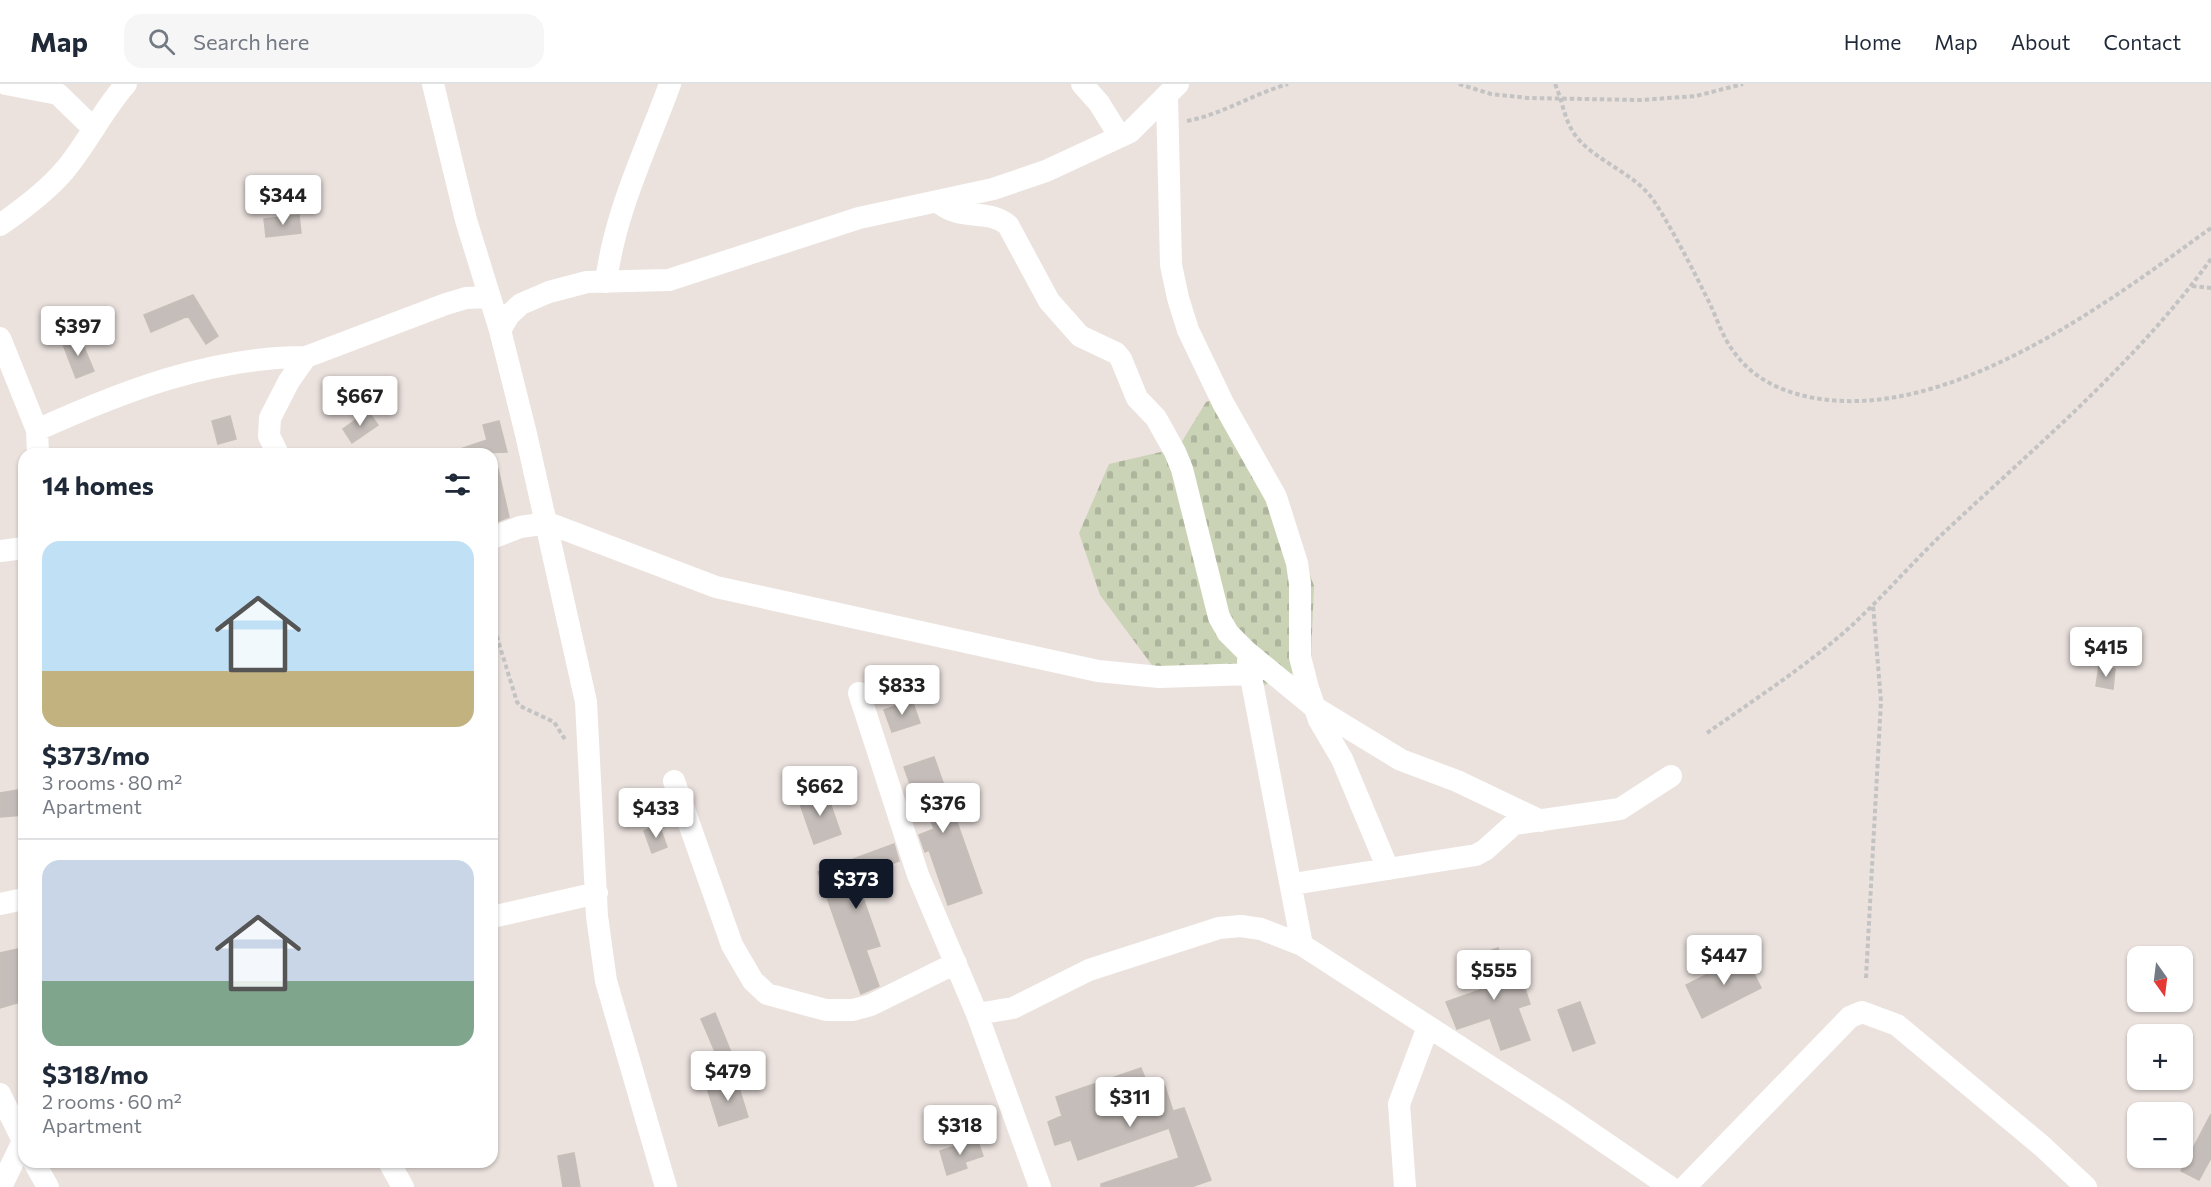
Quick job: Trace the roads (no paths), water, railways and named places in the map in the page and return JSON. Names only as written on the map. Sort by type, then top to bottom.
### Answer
[{"type":"street","points":[[6,84],[58,94],[94,129]]},
{"type":"street","points":[[0,225],[49,188],[94,129],[108,105],[126,84]]},
{"type":"street","points":[[433,84],[489,297],[500,330],[548,524],[586,702],[597,893],[606,981],[666,1187]]},
{"type":"street","points":[[606,282],[615,232],[627,192],[670,84]]},
{"type":"street","points":[[1082,84],[1099,103],[1120,137]]},
{"type":"street","points":[[500,330],[509,315],[532,298],[588,282],[669,280],[859,218],[993,189],[1046,171],[1130,132],[1172,90]]},
{"type":"street","points":[[1172,90],[1169,125],[1171,255],[1178,298],[1188,330],[1223,402],[1276,497],[1297,563],[1300,584],[1300,657],[1314,707],[1342,759],[1388,869]]},
{"type":"street","points":[[938,202],[956,213],[991,216],[1008,225],[1049,301],[1080,336],[1116,353],[1121,359],[1137,398],[1156,418],[1182,469],[1219,616],[1228,633],[1246,651],[1314,707],[1401,760],[1457,781],[1541,820]]},
{"type":"street","points":[[37,430],[149,384],[239,361],[306,357],[456,301],[489,297]]},
{"type":"street","points":[[0,338],[37,430],[38,448]]},
{"type":"street","points":[[275,448],[268,436],[270,418],[306,357]]},
{"type":"street","points":[[498,536],[520,527],[548,524],[716,587],[1098,671],[1159,677],[1251,674]]},
{"type":"street","points":[[0,551],[18,549]]},
{"type":"street","points":[[1246,651],[1293,884],[1302,945]]},
{"type":"street","points":[[859,693],[918,875],[977,1014],[1040,1187]]},
{"type":"street","points":[[1293,884],[1476,855],[1485,850],[1509,827],[1620,809],[1671,776]]},
{"type":"street","points":[[674,781],[732,945],[753,981],[767,994],[826,1010],[853,1010],[872,1005],[956,963]]},
{"type":"street","points":[[498,916],[597,893]]},
{"type":"street","points":[[0,904],[18,900]]},
{"type":"street","points":[[977,1014],[1012,1008],[1089,970],[1219,928],[1241,926],[1261,929],[1302,945],[1670,1187]]},
{"type":"street","points":[[1685,1187],[1850,1017],[1862,1012],[1897,1025],[2042,1146],[2086,1187]]},
{"type":"street","points":[[1405,1187],[1399,1104],[1428,1027]]},
{"type":"street","points":[[0,1094],[18,1130]]},
{"type":"street","points":[[2,1187],[18,1154]]},
{"type":"street","points":[[37,1168],[48,1187]]},
{"type":"street","points":[[392,1168],[403,1187]]}]
